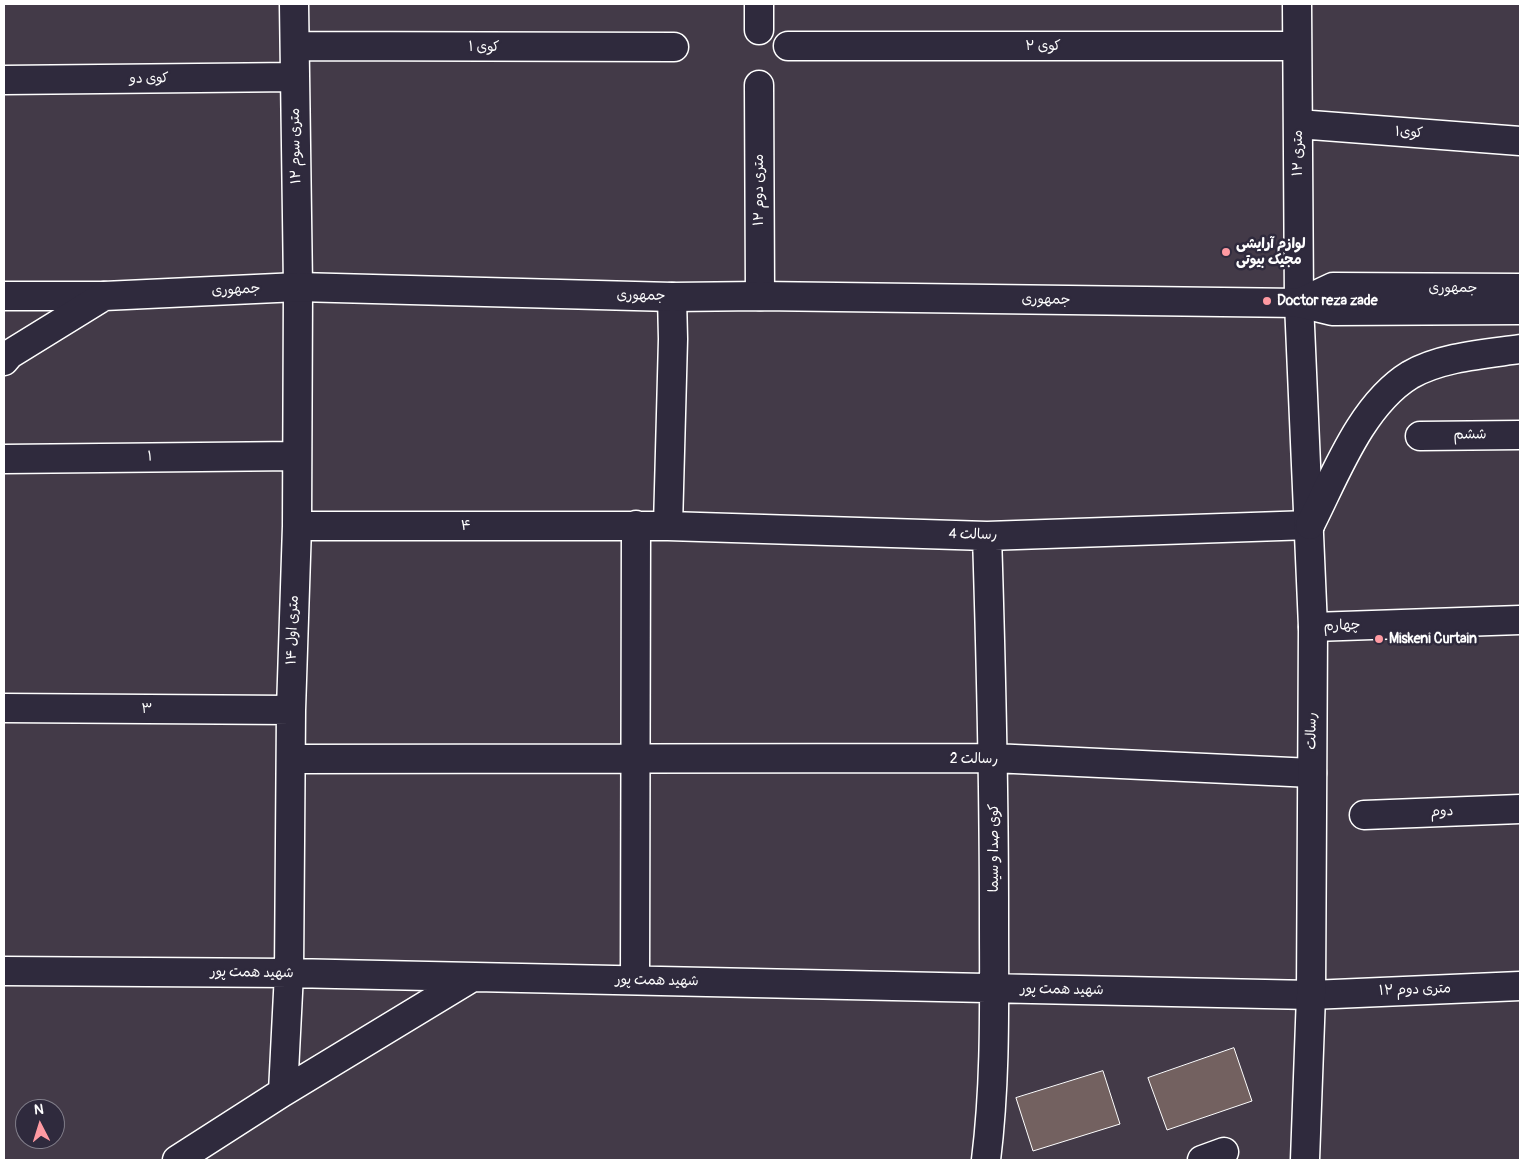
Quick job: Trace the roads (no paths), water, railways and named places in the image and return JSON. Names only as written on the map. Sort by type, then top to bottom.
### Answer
[{"type":"street","name":"۱۲ متری سوم","points":[[294,4],[298,287]]},
{"type":"street","name":"۱۲ متری","points":[[1297,4],[1299,303]]},
{"type":"street","name":"کوی ۱","points":[[294,46],[674,47]]},
{"type":"street","name":"کوی ۲","points":[[788,46],[1297,46]]},
{"type":"street","name":"کوی دو","points":[[4,80],[295,77]]},
{"type":"street","name":"۱۲ متری دوم","points":[[759,85],[760,296]]},
{"type":"street","name":"کوی۱","points":[[1298,124],[1520,141]]},
{"type":"street","name":"جمهوری","points":[[4,361],[10,354],[104,296],[298,287],[672,297],[760,296],[1299,303],[1332,310],[1520,310]]},
{"type":"street","name":"۱۴ متری اول","points":[[282,1092],[289,973],[291,710],[297,526],[298,287]]},
{"type":"street","name":"جمهوری","points":[[1299,303],[1333,287],[1520,288]]},
{"type":"street","points":[[4,296],[104,296]]},
{"type":"street","points":[[668,526],[674,338],[672,297]]},
{"type":"street","name":"رسالت","points":[[1299,303],[1314,627],[1311,995],[1305,1160]]},
{"type":"street","points":[[1310,525],[1358,432],[1380,401],[1410,375],[1459,357],[1520,349]]},
{"type":"street","name":"ششم","points":[[1420,436],[1520,435]]},
{"type":"street","name":"۱","points":[[4,458],[297,456]]},
{"type":"street","points":[[635,980],[636,525]]},
{"type":"street","name":"رسالت 4","points":[[636,525],[987,536],[1310,525]]},
{"type":"street","name":"۴","points":[[297,526],[636,525]]},
{"type":"street","name":"کوی صدا و سیما","points":[[986,1160],[992,1114],[994,988],[994,758],[987,536]]},
{"type":"street","name":"چهارم","points":[[1314,627],[1520,620]]},
{"type":"street","name":"۳","points":[[4,708],[291,710]]},
{"type":"street","name":"رسالت 2","points":[[292,759],[994,758],[1312,773]]},
{"type":"street","name":"دوم","points":[[1364,815],[1520,809]]},
{"type":"street","name":"شهید همت پور","points":[[4,971],[289,973],[1311,995]]},
{"type":"street","points":[[177,1160],[282,1092],[471,978]]},
{"type":"street","name":"۱۲ متری دوم","points":[[1311,995],[1520,986]]},
{"type":"place","name":"لوازم آرایشی مجیک بیوتی","points":[[1226,252]]},
{"type":"place","name":"Doctor reza zade","points":[[1267,301]]},
{"type":"place","name":"Miskeni Curtain","points":[[1379,639]]}]
